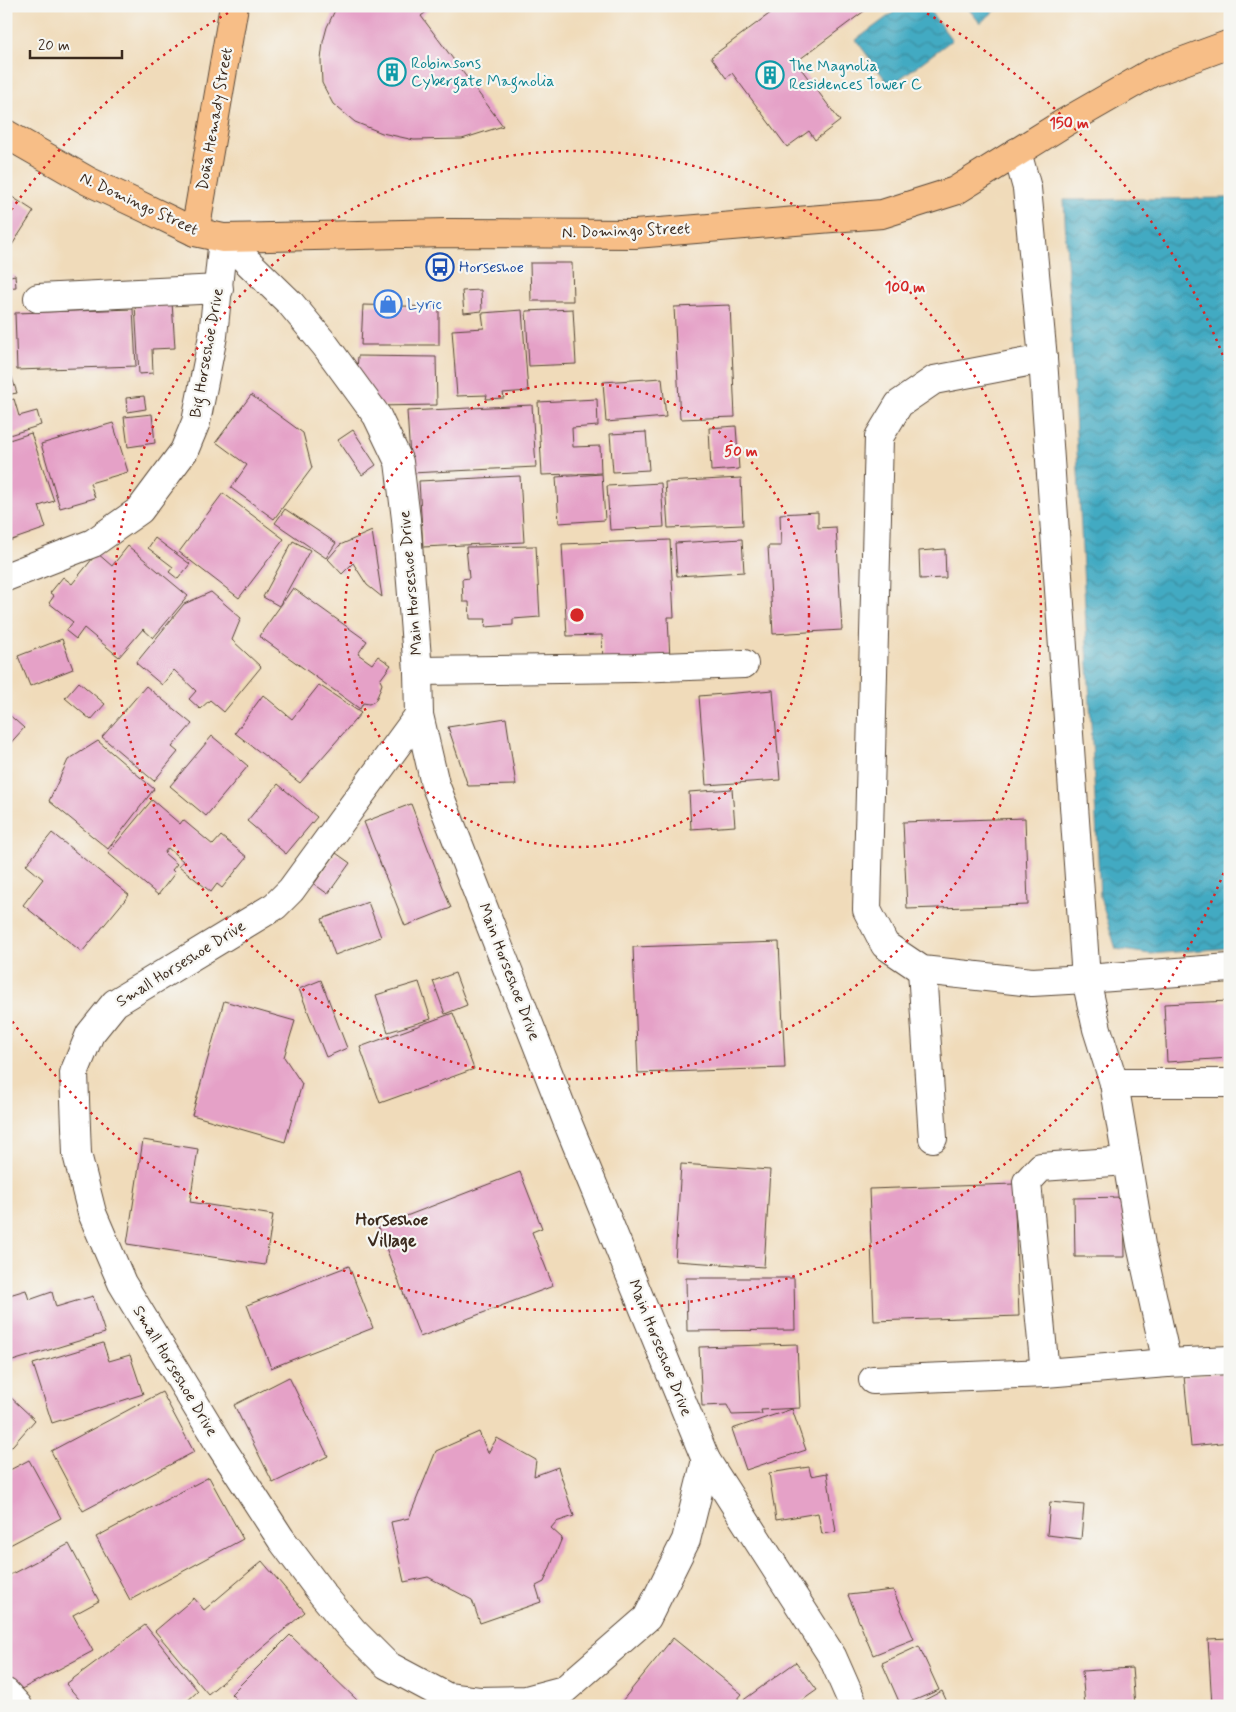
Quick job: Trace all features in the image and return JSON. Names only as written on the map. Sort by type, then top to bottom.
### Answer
[{"type":"main road","name":"Doña Hemady Street","points":[[195,232],[234,6]]},
{"type":"main road","name":"N. Domingo Street","points":[[6,134],[88,181],[195,232],[223,238],[446,233],[635,234],[882,214],[955,191],[1151,73],[1230,44]]},
{"type":"street","points":[[1017,152],[1027,188],[1043,359],[1086,979],[1097,1029],[1114,1083],[1141,1245],[1167,1363]]},
{"type":"street","name":"Big Horseshoe Drive","points":[[6,577],[93,542],[140,510],[184,450],[196,422],[214,336],[223,238]]},
{"type":"street","name":"Main Horseshoe Drive","points":[[223,238],[291,304],[325,345],[377,416],[399,462],[406,519],[418,671],[419,715],[435,784],[569,1126],[706,1460],[832,1656],[854,1706]]},
{"type":"street","points":[[38,298],[219,289]]},
{"type":"street","points":[[1043,359],[934,380],[899,404],[878,437],[867,910],[885,945],[922,970],[1032,982],[1230,968]]},
{"type":"street","points":[[418,671],[634,668],[744,664]]},
{"type":"street","name":"Small Horseshoe Drive","points":[[419,715],[291,890],[275,906],[115,1002],[90,1034],[74,1073],[77,1154],[92,1213],[122,1283],[220,1445],[281,1539],[323,1596],[387,1665],[447,1697],[479,1701],[526,1700],[564,1690],[647,1618],[686,1540],[706,1460]]},
{"type":"street","points":[[922,970],[933,1138]]},
{"type":"street","points":[[1114,1083],[1230,1083]]},
{"type":"street","points":[[1045,1373],[1027,1182],[1042,1167],[1126,1161]]},
{"type":"street","points":[[873,1380],[1045,1373],[1230,1360]]},
{"type":"street","points":[[6,1693],[18,1706]]},
{"type":"water","points":[[902,6],[926,6],[952,40],[890,86],[856,40]]},
{"type":"water","points":[[966,6],[1001,6],[980,23]]},
{"type":"water","points":[[1230,198],[1230,948],[1150,954],[1116,949],[1100,897],[1064,200]]},
{"type":"building","name":"Robinsons Cybergate Magnolia","points":[[337,6],[434,6],[421,16],[503,126],[462,139],[414,140],[382,133],[355,122],[333,104],[322,83],[321,60],[323,42],[327,27]]},
{"type":"building","name":"The Magnolia Residences Tower C","points":[[780,6],[871,6],[796,62],[840,121],[815,140],[809,131],[787,147],[732,73],[726,78],[711,57]]},
{"type":"building","points":[[6,193],[34,211],[12,245],[6,242]]},
{"type":"building","points":[[530,263],[572,263],[573,301],[531,301]]},
{"type":"building","points":[[15,275],[16,287],[6,288],[6,277]]},
{"type":"building","points":[[481,290],[482,311],[464,313],[462,291]]},
{"type":"building","points":[[172,302],[175,348],[152,349],[153,373],[139,374],[135,304]]},
{"type":"building","points":[[363,305],[439,307],[439,345],[361,345]]},
{"type":"building","points":[[730,305],[735,417],[680,419],[674,307]]},
{"type":"building","points":[[133,309],[136,366],[17,370],[15,313]]},
{"type":"building","points":[[573,309],[576,364],[529,366],[526,311]]},
{"type":"building","points":[[522,310],[528,391],[503,393],[504,398],[486,399],[487,395],[457,396],[452,330],[484,328],[482,313]]},
{"type":"building","points":[[358,356],[436,357],[437,405],[376,406],[357,371]]},
{"type":"building","points":[[6,359],[17,393],[6,395]]},
{"type":"building","points":[[662,378],[666,417],[606,422],[603,382]]},
{"type":"building","points":[[251,395],[303,433],[312,468],[274,519],[231,488],[247,465],[216,442]]},
{"type":"building","points":[[144,396],[146,409],[127,412],[126,398]]},
{"type":"building","points":[[14,399],[19,416],[37,411],[41,425],[6,436],[6,401]]},
{"type":"building","points":[[597,399],[598,426],[572,428],[573,447],[600,446],[601,473],[542,475],[538,402]]},
{"type":"building","points":[[532,405],[536,467],[411,473],[407,411]]},
{"type":"building","points":[[152,414],[155,443],[128,447],[124,417]]},
{"type":"building","points":[[113,423],[128,472],[90,483],[95,498],[60,508],[41,444]]},
{"type":"building","points":[[736,426],[739,469],[711,471],[709,428]]},
{"type":"building","points":[[353,430],[376,465],[362,475],[338,440]]},
{"type":"building","points":[[646,432],[649,470],[613,472],[610,434]]},
{"type":"building","points":[[31,433],[54,501],[39,506],[46,528],[9,541],[6,533],[6,441]]},
{"type":"building","points":[[602,474],[605,520],[559,523],[556,477]]},
{"type":"building","points":[[520,476],[524,542],[423,547],[419,481]]},
{"type":"building","points":[[741,478],[743,525],[668,528],[665,482]]},
{"type":"building","points":[[661,483],[664,527],[610,530],[607,486]]},
{"type":"building","points":[[223,493],[284,539],[239,598],[179,552]]},
{"type":"building","points":[[285,509],[336,543],[326,558],[275,523]]},
{"type":"building","points":[[818,512],[818,528],[836,527],[842,630],[773,634],[768,546],[781,546],[780,514]]},
{"type":"building","points":[[372,531],[382,597],[367,585],[353,563],[342,574],[328,559],[340,545]]},
{"type":"building","points":[[155,538],[190,564],[178,579],[169,572],[173,567],[148,548]]},
{"type":"building","points":[[742,539],[744,572],[677,576],[675,543]]},
{"type":"building","points":[[670,540],[674,617],[668,617],[670,660],[603,663],[602,635],[567,636],[562,544]]},
{"type":"building","points":[[293,541],[310,550],[279,606],[263,597]]},
{"type":"building","points":[[128,546],[188,596],[153,638],[143,629],[119,657],[84,628],[76,639],[66,631],[73,622],[49,603],[54,596],[50,593],[63,577],[72,584],[97,553],[112,566]]},
{"type":"building","points":[[536,546],[540,617],[513,619],[513,625],[485,627],[486,619],[470,619],[469,602],[463,602],[462,579],[469,578],[466,547]]},
{"type":"building","points":[[945,549],[946,578],[920,579],[919,551]]},
{"type":"building","points":[[293,588],[367,641],[358,654],[372,664],[378,656],[391,665],[380,680],[382,684],[375,701],[369,704],[363,703],[360,709],[259,636]]},
{"type":"building","points":[[211,592],[241,618],[232,640],[261,667],[224,712],[210,700],[200,709],[189,699],[196,691],[174,670],[162,685],[136,663],[184,604]]},
{"type":"building","points":[[62,639],[73,669],[30,686],[18,656]]},
{"type":"building","points":[[79,682],[105,704],[91,720],[65,698]]},
{"type":"building","points":[[319,685],[361,713],[300,783],[235,733],[263,695],[292,719]]},
{"type":"building","points":[[146,686],[192,724],[172,747],[178,752],[154,781],[102,737]]},
{"type":"building","points":[[773,690],[780,780],[706,785],[699,696]]},
{"type":"building","points":[[6,712],[24,728],[6,748]]},
{"type":"building","points":[[506,718],[516,785],[468,786],[448,727]]},
{"type":"building","points":[[212,736],[248,766],[206,816],[170,786]]},
{"type":"building","points":[[98,741],[154,789],[108,849],[49,801],[68,760]]},
{"type":"building","points":[[278,784],[317,817],[286,854],[247,821]]},
{"type":"building","points":[[732,789],[735,826],[691,829],[689,792]]},
{"type":"building","points":[[152,800],[180,824],[183,820],[213,845],[221,836],[247,857],[222,888],[217,884],[211,892],[179,866],[183,861],[168,848],[164,853],[177,864],[172,870],[175,873],[158,895],[108,853]]},
{"type":"building","points":[[411,804],[451,908],[405,926],[364,822]]},
{"type":"building","points":[[1025,818],[1028,905],[907,909],[903,822]]},
{"type":"building","points":[[52,833],[129,895],[82,952],[23,905],[43,879],[26,865]]},
{"type":"building","points":[[336,853],[350,863],[328,894],[314,884]]},
{"type":"building","points":[[368,902],[381,937],[335,955],[322,919]]},
{"type":"building","points":[[779,942],[785,1068],[638,1073],[633,947]]},
{"type":"building","points":[[455,973],[467,1005],[445,1014],[433,981]]},
{"type":"building","points":[[321,980],[347,1048],[326,1057],[299,989]]},
{"type":"building","points":[[419,982],[431,1019],[388,1032],[376,995]]},
{"type":"building","points":[[224,1001],[295,1021],[284,1057],[302,1084],[285,1142],[192,1115]]},
{"type":"building","points":[[1230,1001],[1230,1058],[1167,1062],[1164,1004]]},
{"type":"building","points":[[453,1013],[474,1069],[380,1103],[360,1047]]},
{"type":"building","points":[[143,1140],[198,1149],[190,1202],[273,1215],[265,1265],[127,1244]]},
{"type":"building","points":[[681,1164],[770,1170],[764,1267],[675,1261]]},
{"type":"building","points":[[520,1172],[542,1228],[532,1232],[553,1286],[420,1337],[378,1227]]},
{"type":"building","points":[[1014,1184],[1019,1316],[874,1321],[869,1189]]},
{"type":"building","points":[[1124,1197],[1125,1257],[1075,1257],[1074,1198]]},
{"type":"building","points":[[349,1266],[373,1328],[271,1368],[247,1305]]},
{"type":"building","points":[[686,1278],[794,1278],[795,1330],[687,1331]]},
{"type":"building","points":[[26,1290],[29,1300],[52,1292],[56,1307],[93,1296],[105,1333],[6,1363],[6,1296]]},
{"type":"building","points":[[103,1343],[109,1361],[130,1355],[143,1394],[52,1423],[33,1364]]},
{"type":"building","points":[[797,1344],[800,1408],[761,1410],[762,1414],[732,1415],[727,1405],[702,1406],[699,1347]]},
{"type":"building","points":[[1230,1372],[1230,1442],[1191,1446],[1184,1376]]},
{"type":"building","points":[[289,1377],[328,1456],[273,1483],[234,1405]]},
{"type":"building","points":[[162,1392],[194,1452],[83,1511],[51,1451]]},
{"type":"building","points":[[6,1393],[35,1420],[6,1453]]},
{"type":"building","points":[[792,1409],[806,1450],[746,1470],[732,1429]]},
{"type":"building","points":[[479,1432],[488,1453],[497,1438],[536,1460],[534,1476],[558,1467],[574,1516],[556,1522],[551,1528],[562,1538],[544,1582],[536,1586],[541,1602],[480,1623],[472,1600],[428,1577],[404,1582],[391,1522],[409,1518],[436,1451]]},
{"type":"building","points":[[29,1460],[61,1518],[6,1547],[6,1472]]},
{"type":"building","points":[[809,1467],[811,1476],[827,1473],[836,1532],[822,1534],[818,1513],[776,1520],[769,1473]]},
{"type":"building","points":[[209,1477],[243,1539],[130,1600],[96,1537]]},
{"type":"building","points":[[1050,1502],[1084,1505],[1081,1539],[1047,1535]]},
{"type":"building","points":[[69,1544],[99,1601],[73,1615],[93,1651],[16,1692],[6,1674],[6,1577]]},
{"type":"building","points":[[262,1561],[305,1612],[208,1694],[155,1631],[194,1598],[204,1610]]},
{"type":"building","points":[[893,1590],[914,1639],[873,1655],[848,1595]]},
{"type":"building","points":[[145,1625],[198,1691],[182,1706],[85,1706],[66,1684]]},
{"type":"building","points":[[290,1635],[360,1703],[357,1706],[243,1706],[231,1694]]},
{"type":"building","points":[[673,1638],[742,1694],[732,1706],[618,1706]]},
{"type":"building","points":[[1230,1638],[1230,1706],[1212,1706],[1208,1639]]},
{"type":"building","points":[[919,1646],[939,1690],[901,1706],[882,1663]]},
{"type":"building","points":[[796,1662],[817,1690],[797,1704],[799,1706],[740,1706],[738,1704]]},
{"type":"building","points":[[1132,1668],[1135,1706],[1085,1706],[1082,1671]]},
{"type":"building","points":[[942,1691],[948,1704],[944,1706],[913,1706]]},
{"type":"place","name":"Robinsons Cybergate Magnolia","points":[[392,72]]},
{"type":"place","name":"The Magnolia Residences Tower C","points":[[770,75]]},
{"type":"place","name":"Horseshoe","points":[[440,267]]},
{"type":"place","name":"Lyric","points":[[388,304]]},
{"type":"district","name":"Horseshoe Village","points":[[392,1230]]}]
